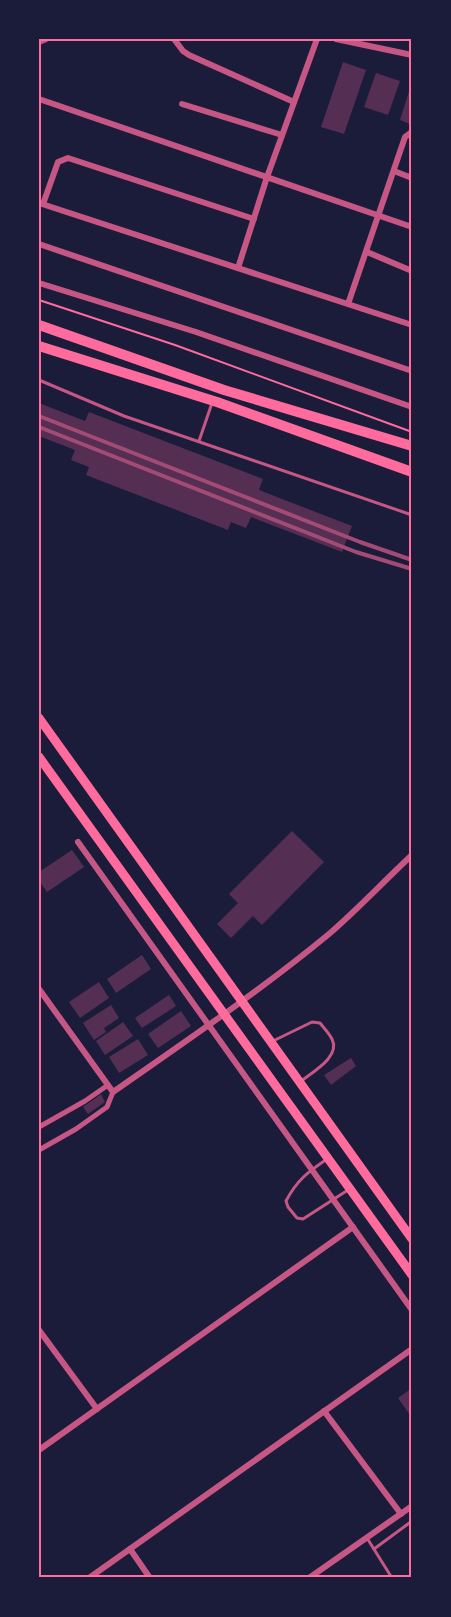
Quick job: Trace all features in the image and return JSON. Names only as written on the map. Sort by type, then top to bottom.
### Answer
[{"type":"main road","points":[[39,325],[224,390],[412,446]]},
{"type":"main road","points":[[39,346],[213,401],[412,472]]},
{"type":"main road","points":[[39,718],[412,1239]]},
{"type":"main road","points":[[39,757],[412,1275]]},
{"type":"street","points":[[39,42],[46,39]]},
{"type":"street","points":[[174,39],[183,51],[196,59],[294,102]]},
{"type":"street","points":[[238,268],[267,177],[317,39]]},
{"type":"street","points":[[336,39],[412,56]]},
{"type":"street","points":[[39,99],[412,227]]},
{"type":"street","points":[[182,105],[282,135]]},
{"type":"street","points":[[348,304],[405,138],[412,132]]},
{"type":"street","points":[[254,219],[68,158],[58,162],[41,204],[412,325]]},
{"type":"street","points":[[394,171],[412,178]]},
{"type":"street","points":[[39,244],[412,371]]},
{"type":"street","points":[[367,252],[412,271]]},
{"type":"street","points":[[39,283],[196,332],[412,407]]},
{"type":"street","points":[[78,842],[412,1310]]},
{"type":"street","points":[[39,1150],[76,1129],[107,1107],[113,1092],[243,1002],[330,933],[412,855]]},
{"type":"street","points":[[39,989],[113,1092]]},
{"type":"street","points":[[39,1127],[108,1085]]},
{"type":"street","points":[[39,1450],[353,1227]]},
{"type":"street","points":[[39,1330],[97,1409]]},
{"type":"street","points":[[88,1578],[412,1348]]},
{"type":"street","points":[[324,1411],[401,1514]]},
{"type":"street","points":[[309,1578],[412,1506]]},
{"type":"street","points":[[130,1549],[150,1578]]},
{"type":"lane","points":[[39,380],[124,416],[412,515]]},
{"type":"lane","points":[[199,441],[213,401]]},
{"type":"lane","points":[[272,1041],[312,1022],[320,1023],[332,1038],[334,1046],[330,1058],[300,1082]]},
{"type":"lane","points":[[327,1159],[295,1184],[286,1201],[288,1207],[297,1218],[303,1219],[350,1189]]},
{"type":"lane","points":[[374,1550],[412,1521]]},
{"type":"lane","points":[[367,1538],[392,1578]]},
{"type":"path","points":[[39,300],[175,345],[412,432]]},
{"type":"building","points":[[343,62],[366,70],[344,134],[321,127]]},
{"type":"building","points":[[376,73],[400,81],[388,115],[364,107]]},
{"type":"building","points":[[412,85],[412,125],[400,120]]},
{"type":"building","points":[[39,403],[85,421],[89,412],[263,479],[259,490],[352,526],[342,552],[251,517],[246,528],[231,522],[228,530],[86,475],[89,467],[71,460],[75,450],[39,436]]},
{"type":"building","points":[[292,831],[324,862],[262,925],[253,916],[231,938],[217,924],[238,903],[229,894]]},
{"type":"building","points":[[72,850],[84,867],[47,892],[39,881],[39,872]]},
{"type":"building","points":[[142,955],[151,969],[116,993],[107,979]]},
{"type":"building","points":[[99,982],[109,998],[80,1018],[69,1002]]},
{"type":"building","points":[[169,995],[176,1006],[142,1028],[135,1018]]},
{"type":"building","points":[[111,1005],[119,1018],[104,1028],[106,1032],[94,1040],[83,1023]]},
{"type":"building","points":[[181,1011],[191,1026],[158,1048],[148,1034]]},
{"type":"building","points":[[123,1022],[133,1036],[105,1055],[96,1041]]},
{"type":"building","points":[[138,1039],[148,1055],[119,1073],[109,1057]]},
{"type":"building","points":[[351,1058],[356,1066],[331,1085],[324,1075]]},
{"type":"building","points":[[101,1094],[105,1102],[88,1114],[83,1107]]},
{"type":"building","points":[[412,1388],[412,1418],[398,1398]]},
{"type":"railway","points":[[39,416],[360,542],[412,560]]},
{"type":"railway","points":[[39,427],[356,552],[412,569]]}]
